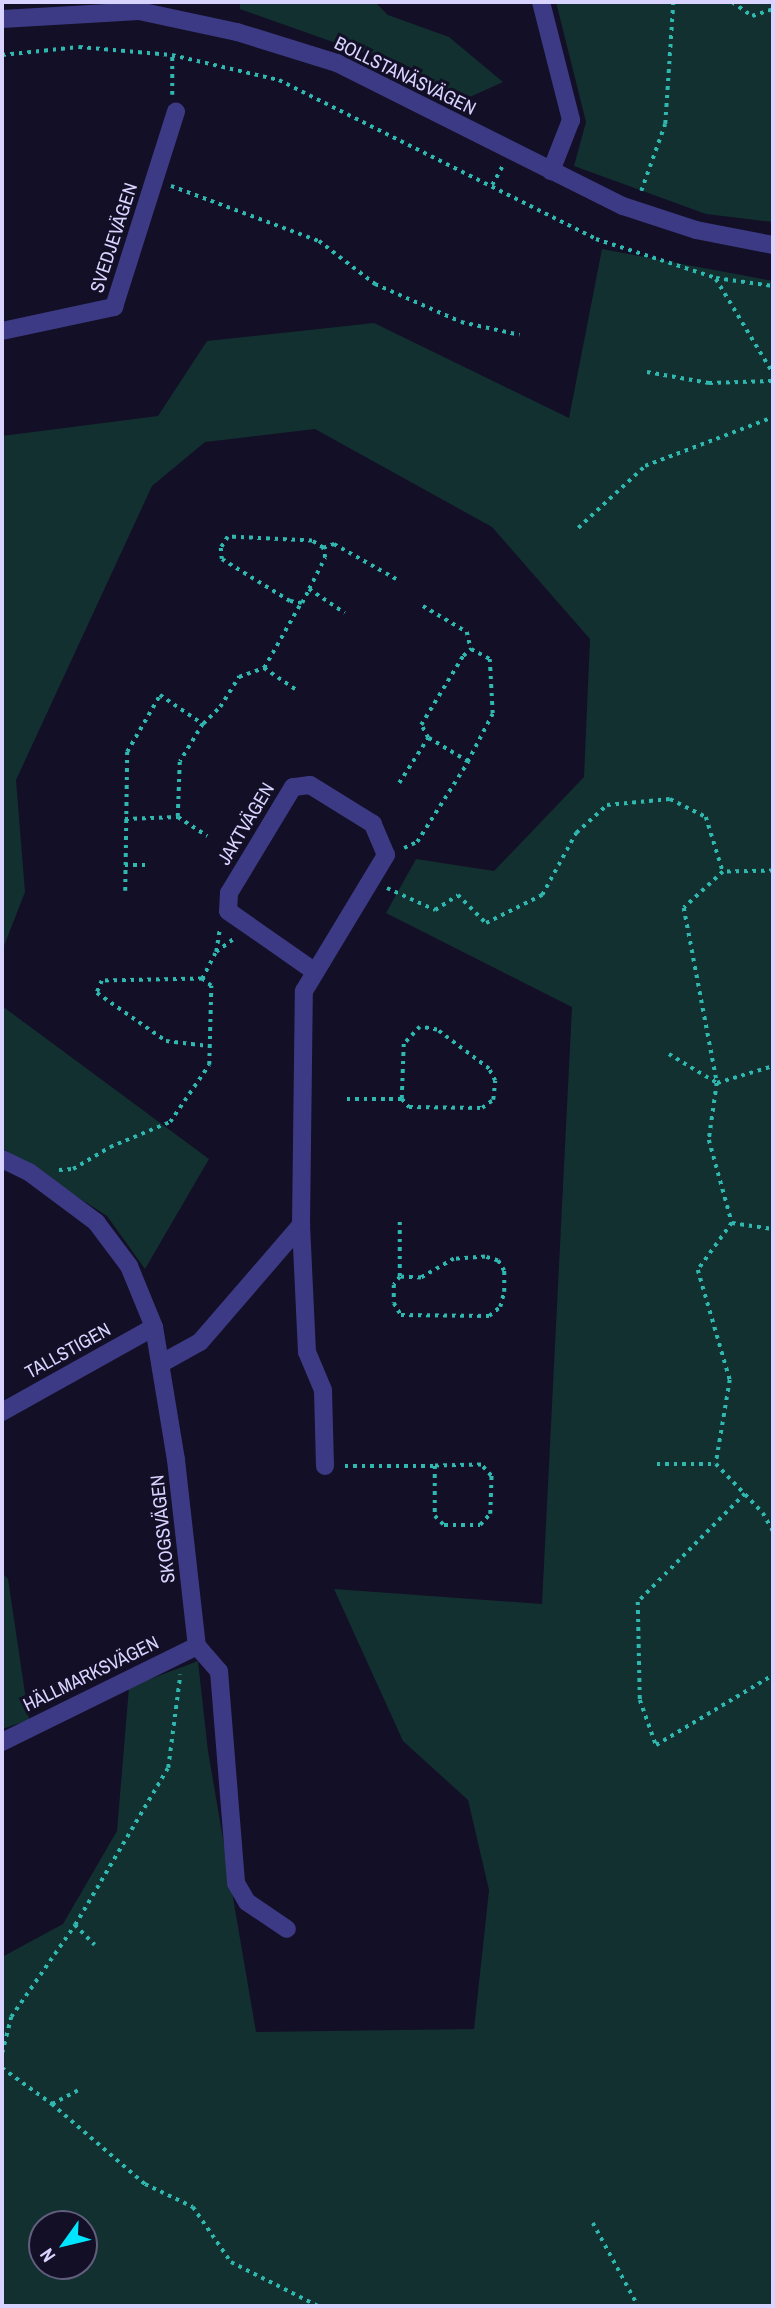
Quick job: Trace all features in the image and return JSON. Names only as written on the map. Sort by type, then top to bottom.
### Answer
[{"type":"street","points":[[541,2],[571,120],[551,171]]},
{"type":"street","name":"BOLLSTANÄSVÄGEN","points":[[2,19],[139,6],[237,32],[337,63],[634,210],[696,230],[773,246]]},
{"type":"street","name":"SVEDJEVÄGEN","points":[[2,331],[114,307],[176,112]]},
{"type":"street","name":"JAKTVÄGEN","points":[[314,971],[228,911],[229,893],[293,786],[310,785],[373,824],[386,855]]},
{"type":"street","points":[[326,1466],[323,1390],[307,1352],[300,1225],[304,1004],[314,971],[386,855]]},
{"type":"street","name":"SKOGSVÄGEN","points":[[2,1159],[29,1172],[96,1222],[129,1266],[154,1327],[162,1363],[190,1649]]},
{"type":"street","points":[[162,1363],[200,1342],[300,1225]]},
{"type":"street","name":"TALLSTIGEN","points":[[2,1412],[154,1327]]},
{"type":"street","points":[[190,1649],[219,1671],[236,1883],[247,1902],[287,1929]]},
{"type":"street","name":"HÄLLMARKSVÄGEN","points":[[2,1746],[190,1649]]},
{"type":"path","points":[[634,210],[665,124],[673,2]]},
{"type":"path","points":[[732,2],[752,16],[773,9]]},
{"type":"path","points":[[2,55],[79,47],[172,55],[279,80],[596,239],[716,278],[773,286]]},
{"type":"path","points":[[172,55],[176,112]]},
{"type":"path","points":[[155,182],[200,194],[320,241],[376,284],[461,322],[520,335]]},
{"type":"path","points":[[716,278],[773,373]]},
{"type":"path","points":[[647,372],[709,383],[773,381]]},
{"type":"path","points":[[578,528],[645,466],[773,417]]},
{"type":"path","points":[[178,817],[180,762],[203,724],[220,707],[239,677],[264,668],[302,603],[325,558],[323,548],[312,541],[228,537],[220,548],[222,559],[290,601],[302,603]]},
{"type":"path","points":[[323,548],[334,544],[398,580]]},
{"type":"path","points":[[309,589],[345,613]]},
{"type":"path","points":[[423,606],[467,632],[471,649],[421,725],[428,738],[468,762]]},
{"type":"path","points":[[386,855],[417,842],[468,762],[493,713],[490,659],[471,649]]},
{"type":"path","points":[[264,668],[297,690]]},
{"type":"path","points":[[125,891],[127,752],[160,695],[203,724]]},
{"type":"path","points":[[399,783],[428,738]]},
{"type":"path","points":[[370,881],[435,910],[458,895],[486,923],[542,895],[576,833],[607,804],[670,799],[706,817],[723,872]]},
{"type":"path","points":[[125,819],[178,817],[207,836]]},
{"type":"path","points":[[125,865],[146,864]]},
{"type":"path","points":[[732,1223],[709,1140],[717,1083],[684,908],[723,872],[773,872]]},
{"type":"path","points":[[202,979],[216,952],[245,924]]},
{"type":"path","points":[[29,1172],[73,1169],[110,1147],[170,1122],[209,1065],[211,986],[202,979],[102,981],[97,993],[166,1041],[209,1046]]},
{"type":"path","points":[[348,1099],[402,1099],[409,1107],[482,1108],[493,1100],[495,1082],[489,1069],[437,1030],[419,1027],[404,1044],[402,1099]]},
{"type":"path","points":[[668,1054],[717,1083],[773,1066]]},
{"type":"path","points":[[400,1222],[400,1277],[394,1285],[394,1304],[401,1315],[489,1316],[500,1307],[504,1292],[504,1271],[498,1261],[485,1257],[454,1259],[421,1278],[400,1277]]},
{"type":"path","points":[[732,1223],[773,1229]]},
{"type":"path","points":[[716,1464],[730,1380],[698,1270],[732,1223]]},
{"type":"path","points":[[657,1464],[716,1464],[773,1531]]},
{"type":"path","points":[[326,1466],[481,1465],[491,1476],[490,1514],[480,1525],[444,1525],[435,1517],[435,1466]]},
{"type":"path","points":[[744,1494],[638,1602],[640,1700],[656,1745],[773,1675]]},
{"type":"path","points":[[2,2053],[11,2017],[75,1925],[168,1768],[190,1649]]},
{"type":"path","points":[[75,1925],[95,1945]]},
{"type":"path","points":[[2,2068],[51,2104],[145,2184],[193,2207],[231,2262],[317,2306]]},
{"type":"path","points":[[51,2104],[80,2089]]},
{"type":"path","points":[[593,2223],[638,2306]]},
{"type":"green space","points":[[240,2],[375,2],[388,15],[449,37],[503,82],[461,101],[378,58],[240,9]]},
{"type":"green space","points":[[556,2],[773,2],[773,222],[706,214],[574,166],[586,122]]},
{"type":"green space","points":[[602,249],[773,281],[773,2306],[2,2306],[2,1957],[63,1924],[117,1831],[129,1687],[198,1661],[208,1751],[256,2032],[474,2029],[489,1890],[468,1800],[403,1741],[334,1589],[542,1604],[572,1007],[386,913],[416,859],[494,871],[584,777],[590,639],[492,527],[315,429],[205,442],[152,486],[16,780],[25,892],[2,951],[2,436],[158,416],[207,341],[374,323],[569,418]]},
{"type":"green space","points":[[2,1006],[209,1159],[145,1269],[107,1216],[2,1148]]},
{"type":"green space","points":[[2,1573],[8,1579],[29,1720],[2,1729]]}]
